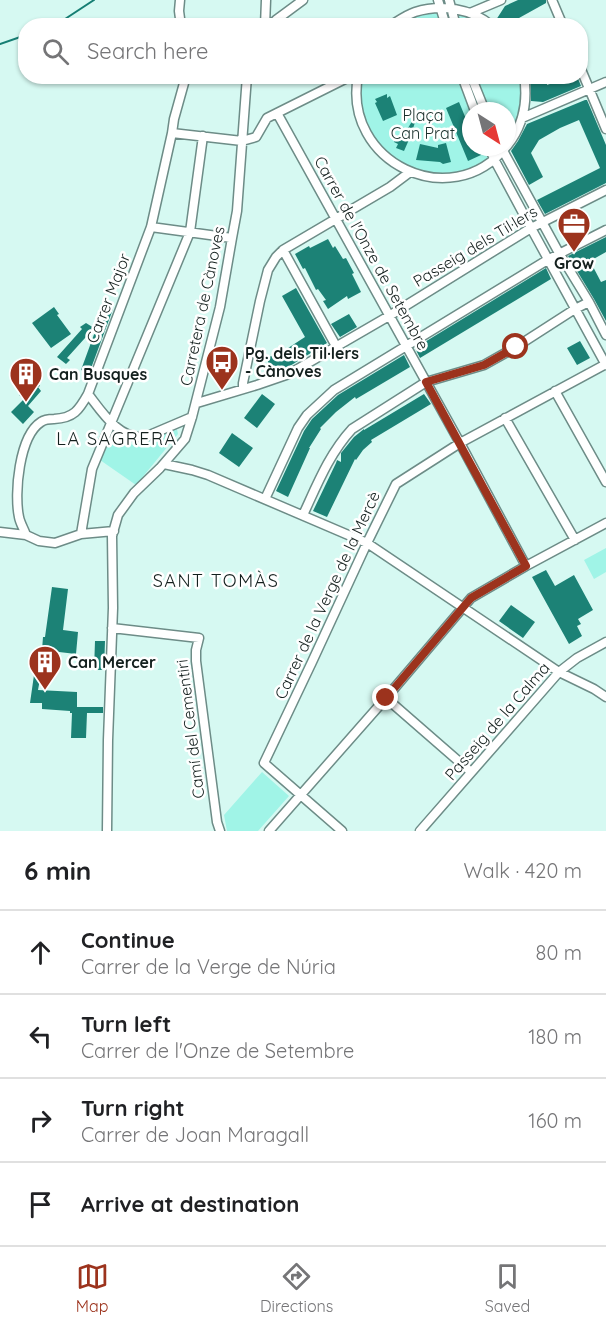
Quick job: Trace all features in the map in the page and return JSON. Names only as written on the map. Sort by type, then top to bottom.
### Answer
[{"type":"street","points":[[180,0],[180,18]]},
{"type":"street","points":[[265,18],[266,0]]},
{"type":"street","points":[[279,18],[303,0]]},
{"type":"street","points":[[470,13],[501,0]]},
{"type":"street","points":[[552,0],[560,18]]},
{"type":"street","points":[[404,18],[439,4],[450,4],[481,18]]},
{"type":"street","points":[[522,118],[606,82]]},
{"type":"street","name":"Carrer Major","points":[[26,535],[19,518],[17,494],[19,464],[36,425],[44,419],[62,419],[78,412],[88,394],[151,227],[184,84]]},
{"type":"street","name":"Carretera de Cànoves","points":[[114,531],[118,515],[134,494],[185,439],[192,417],[220,308],[237,211],[246,84]]},
{"type":"street","points":[[172,133],[242,141],[256,137],[267,118],[335,84]]},
{"type":"street","points":[[357,84],[357,111],[363,128],[379,152],[393,164],[410,172],[435,178],[455,177],[474,171],[497,156]]},
{"type":"street","points":[[465,84],[472,102]]},
{"type":"street","points":[[474,84],[481,102]]},
{"type":"street","points":[[516,131],[522,118],[526,93],[525,84]]},
{"type":"street","points":[[588,84],[606,129]]},
{"type":"street","name":"Carrer de l'Onze de Setembre","points":[[277,113],[460,442],[526,566]]},
{"type":"street","points":[[81,534],[92,469],[190,232],[203,136]]},
{"type":"street","points":[[493,156],[606,364]]},
{"type":"street","points":[[508,156],[542,222],[606,335]]},
{"type":"street","points":[[243,388],[268,270],[276,256],[390,187],[410,172]]},
{"type":"street","name":"Passeig dels Til·lers","points":[[196,402],[289,374],[389,316],[531,228],[606,190]]},
{"type":"street","points":[[151,227],[232,238]]},
{"type":"street","points":[[265,499],[298,428],[307,415],[334,390],[559,253],[606,230]]},
{"type":"street","points":[[283,250],[336,346]]},
{"type":"street","points":[[303,515],[332,455],[343,438],[357,426],[426,382],[484,365],[589,302]]},
{"type":"street","name":"Carrer de la Verge de la Mercè","points":[[302,795],[264,763],[396,484],[460,442],[606,364]]},
{"type":"street","points":[[555,391],[606,482]]},
{"type":"street","points":[[88,394],[111,424],[138,438],[145,438],[192,417]]},
{"type":"street","points":[[505,418],[575,540]]},
{"type":"street","points":[[164,464],[208,475],[367,543],[559,672],[606,697]]},
{"type":"street","points":[[269,831],[471,598],[606,523]]},
{"type":"street","points":[[0,532],[26,535],[39,541],[55,543],[81,534],[114,531],[112,536],[107,831]]},
{"type":"street","name":"Camí del Cementiri","points":[[112,628],[199,638],[196,661],[220,831]]},
{"type":"street","name":"Passeig de la Calma","points":[[420,831],[559,672],[577,658],[606,642]]},
{"type":"street","points":[[386,698],[471,772]]},
{"type":"street","points":[[302,795],[342,831]]},
{"type":"green space","points":[[452,9],[473,18],[404,18],[412,13]]},
{"type":"green space","name":"Plaça Can Prat","points":[[359,84],[523,84],[522,118],[516,127],[516,102],[462,102],[462,156],[492,156],[474,171],[435,178],[393,164],[363,128]]},
{"type":"green space","points":[[177,429],[178,434],[136,485],[100,460],[113,436],[135,446]]},
{"type":"green space","points":[[606,548],[606,572],[594,579],[584,560]]},
{"type":"green space","points":[[262,772],[289,796],[258,831],[227,831],[224,815]]},
{"type":"building","points":[[518,0],[546,0],[546,3],[519,18],[497,18],[505,6]]},
{"type":"building","points":[[530,84],[580,84],[581,86],[543,102],[531,101]]},
{"type":"building","points":[[387,94],[387,98],[390,96],[397,115],[383,121],[375,99]]},
{"type":"building","points":[[587,100],[606,145],[606,183],[545,214],[537,200],[600,168],[579,120],[539,140],[531,153],[543,177],[529,185],[514,156],[516,156],[516,144],[527,124]]},
{"type":"building","points":[[459,102],[462,109],[462,147],[446,108]]},
{"type":"building","points":[[414,118],[416,119],[404,151],[396,148],[398,144],[394,142],[398,136],[402,138]]},
{"type":"building","points":[[446,143],[451,162],[443,164],[416,160],[420,144],[438,148],[438,145]]},
{"type":"building","points":[[466,156],[479,156],[468,161]]},
{"type":"building","points":[[606,237],[606,252],[590,261],[601,282],[606,280],[606,321],[568,256]]},
{"type":"building","points":[[328,239],[343,259],[346,258],[361,292],[348,299],[347,296],[328,309],[323,301],[326,300],[318,289],[316,290],[295,254]]},
{"type":"building","points":[[546,268],[551,279],[420,358],[415,348]]},
{"type":"building","points":[[296,288],[327,343],[285,369],[271,373],[267,358],[305,337],[282,296]]},
{"type":"building","points":[[108,305],[113,309],[90,371],[81,370],[96,329],[99,331]]},
{"type":"building","points":[[54,307],[71,334],[51,348],[32,323]]},
{"type":"building","points":[[349,314],[357,327],[340,337],[331,324]]},
{"type":"building","points":[[86,323],[94,328],[67,358],[70,360],[66,364],[57,357],[82,329],[80,327]]},
{"type":"building","points":[[580,341],[590,358],[577,365],[567,348]]},
{"type":"building","points":[[404,355],[410,367],[356,399],[355,397],[320,428],[288,497],[276,491],[312,419],[338,395]]},
{"type":"building","name":"Can Busques","points":[[34,378],[41,391],[28,406],[34,412],[23,424],[11,412],[24,399],[19,395]]},
{"type":"building","points":[[262,394],[275,404],[257,428],[244,418]]},
{"type":"building","points":[[424,394],[431,404],[371,440],[372,442],[355,459],[327,517],[313,511],[337,460],[341,462],[341,453],[354,437]]},
{"type":"building","points":[[232,433],[253,448],[239,467],[219,453]]},
{"type":"building","points":[[546,570],[555,586],[574,575],[593,610],[578,619],[581,624],[577,626],[582,636],[569,644],[532,577]]},
{"type":"building","points":[[52,587],[68,589],[63,630],[78,632],[76,654],[42,650]]},
{"type":"building","points":[[511,605],[535,622],[523,638],[499,621]]},
{"type":"building","points":[[95,641],[105,641],[104,670],[94,670]]},
{"type":"building","name":"Can Mercer","points":[[35,668],[42,668],[38,690],[77,692],[77,707],[103,707],[103,713],[87,713],[86,738],[71,738],[72,713],[70,711],[42,709],[42,703],[30,703]]},
{"type":"waterway","points":[[67,18],[94,0]]},
{"type":"waterway","points":[[0,44],[18,38]]},
{"type":"place","name":"Grow","points":[[574,253]]},
{"type":"place","name":"Pg. dels Til·lers - Cànoves","points":[[222,391]]},
{"type":"place","name":"Can Busques","points":[[26,403]]},
{"type":"place","name":"Can Mercer","points":[[45,691]]},
{"type":"district","name":"LA SAGRERA","points":[[117,439]]},
{"type":"district","name":"SANT TOMÀS","points":[[216,581]]},
{"type":"route","points":[[386,698],[471,598],[526,566],[426,382],[484,365],[516,347]]}]
